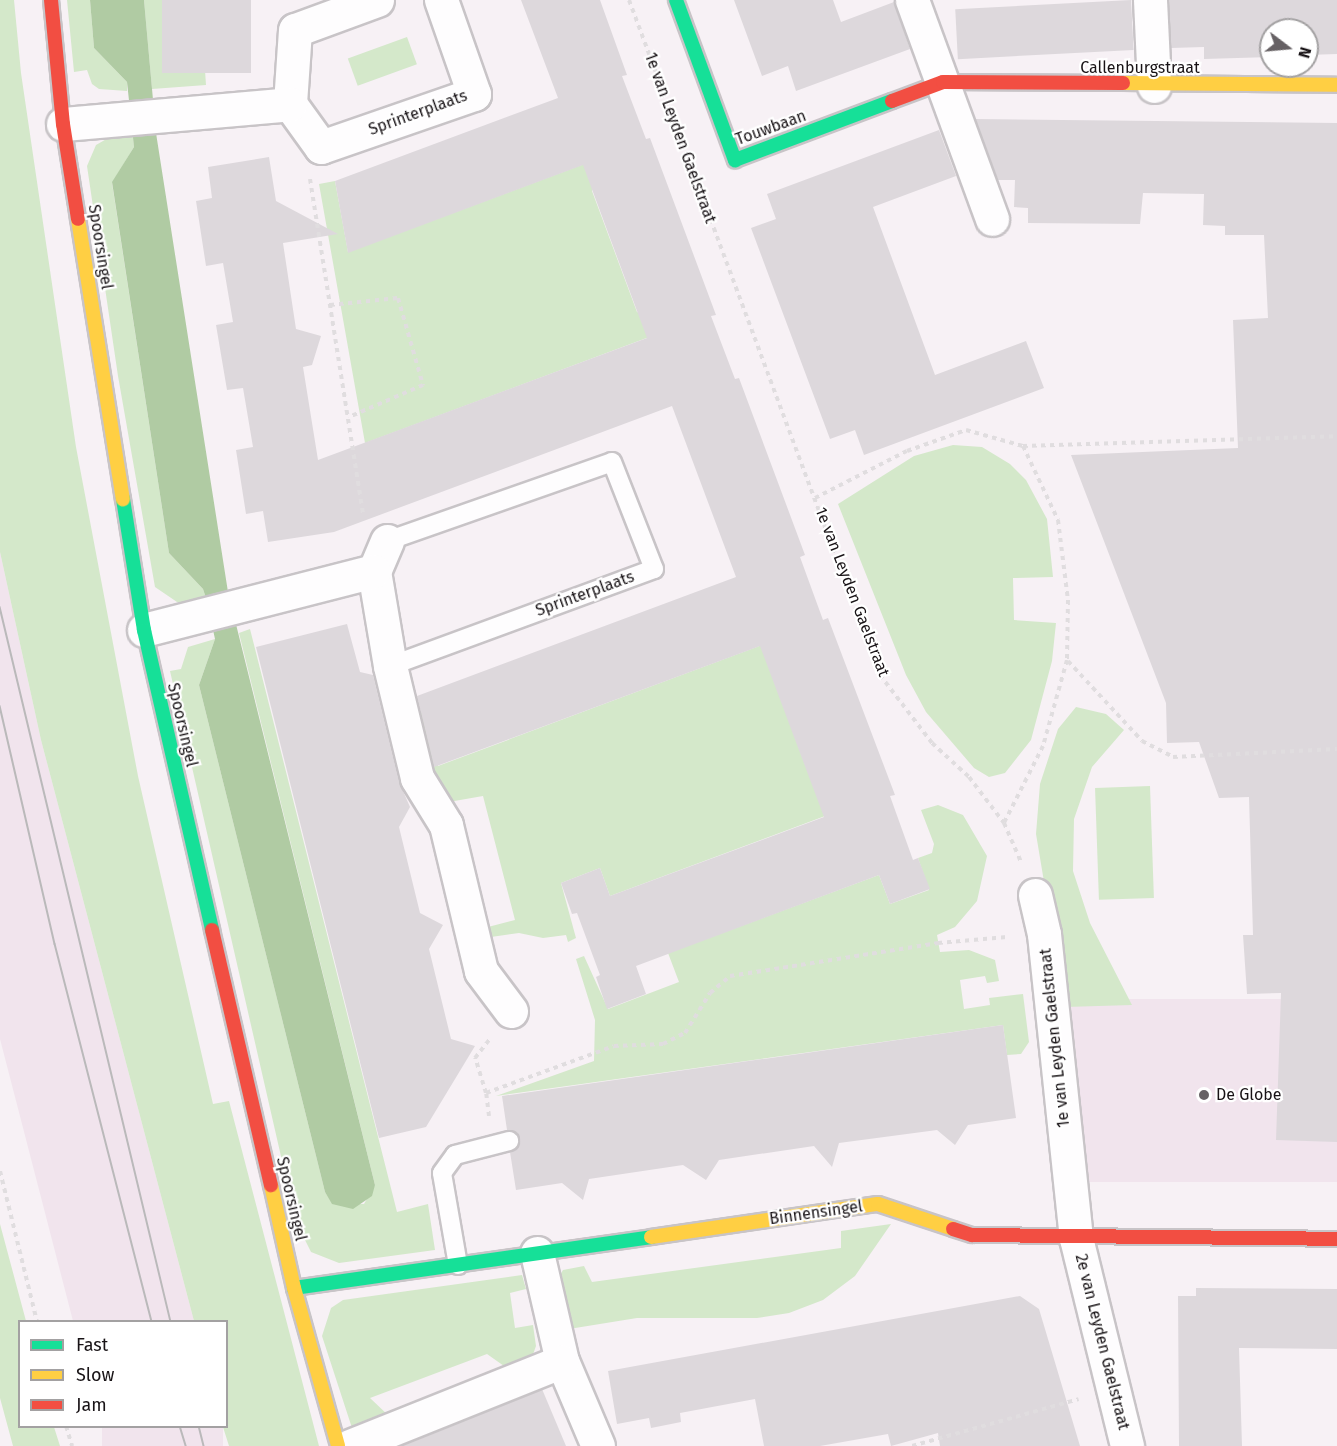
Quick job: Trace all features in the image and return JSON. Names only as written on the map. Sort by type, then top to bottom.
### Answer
[{"type":"street","name":"Spoorsingel","points":[[51,0],[63,124],[144,630],[294,1288],[338,1446]]},
{"type":"street","points":[[321,147],[290,104],[296,30],[377,0]]},
{"type":"street","name":"Sprinterplaats","points":[[321,147],[474,94],[441,0]]},
{"type":"street","name":"Touwbaan","points":[[676,0],[735,160],[943,82]]},
{"type":"street","points":[[912,0],[992,219]]},
{"type":"street","points":[[1150,0],[1154,86]]},
{"type":"street","name":"Callenburgstraat","points":[[943,82],[1154,86],[1337,85]]},
{"type":"street","points":[[63,124],[142,115],[290,104]]},
{"type":"street","name":"Sprinterplaats","points":[[374,571],[387,541]]},
{"type":"street","points":[[144,630],[374,571],[390,666],[417,778],[446,825],[482,971],[511,1011]]},
{"type":"street","name":"1e van Leyden Gaelstraat","points":[[1035,895],[1044,934],[1077,1238]]},
{"type":"street","name":"Binnensingel","points":[[294,1288],[878,1204],[972,1235],[1077,1238],[1337,1239]]},
{"type":"street","name":"2e van Leyden Gaelstraat","points":[[1077,1238],[1127,1446]]},
{"type":"street","points":[[537,1253],[562,1361],[598,1446]]},
{"type":"street","points":[[350,1446],[562,1361]]},
{"type":"lane","name":"Sprinterplaats","points":[[387,541],[612,462],[654,569],[390,666]]},
{"type":"lane","points":[[458,1265],[442,1173],[455,1155],[501,1142]]},
{"type":"path","name":"1e van Leyden Gaelstraat","points":[[629,0],[880,675],[932,743],[969,777],[1004,824],[1035,895]]},
{"type":"path","points":[[321,147],[309,183],[374,571]]},
{"type":"path","points":[[330,305],[398,298],[423,385],[349,417]]},
{"type":"path","points":[[815,498],[907,451],[966,430],[1023,446],[1337,436]]},
{"type":"path","points":[[1004,824],[1043,746],[1067,660],[1068,600],[1058,520],[1023,446]]},
{"type":"path","points":[[1067,660],[1143,741],[1173,757],[1337,749]]},
{"type":"path","points":[[486,1093],[614,1046],[663,1044],[685,1033],[710,993],[730,976],[938,943],[1044,934]]},
{"type":"path","points":[[501,1142],[475,1058],[511,1011]]},
{"type":"path","points":[[0,1171],[37,1320]]},
{"type":"path","points":[[912,1446],[1068,1401],[1115,1394]]},
{"type":"path","points":[[67,1428],[72,1446]]},
{"type":"shaded area","points":[[0,0],[14,0],[21,73],[76,447],[138,776],[213,1104],[229,1101],[319,1446],[229,1446],[223,1428],[228,1428],[228,1320],[194,1320],[41,740],[0,552]]},
{"type":"shaded area","points":[[67,0],[90,0],[94,48],[127,82],[127,91],[99,89],[92,84],[87,70],[74,72]]},
{"type":"shaded area","points":[[90,0],[144,0],[156,133],[228,592],[375,1185],[372,1196],[353,1209],[332,1204],[325,1192],[199,685],[215,639],[206,598],[203,589],[169,553],[112,182],[134,147],[127,82],[94,48]]},
{"type":"shaded area","points":[[144,0],[162,0],[168,73],[205,70],[206,85],[152,89]]},
{"type":"shaded area","points":[[407,37],[417,64],[358,86],[348,59]]},
{"type":"shaded area","points":[[117,133],[133,136],[134,147],[112,183],[169,553],[203,589],[206,598],[190,602],[177,602],[155,587],[118,376],[87,166],[96,145]]},
{"type":"shaded area","points":[[611,154],[592,191],[637,312],[676,327],[365,443],[319,184],[335,181],[348,252]]},
{"type":"shaded area","points":[[953,445],[982,447],[1010,464],[1026,480],[1047,519],[1053,577],[1013,578],[1014,620],[1056,623],[1052,661],[1031,740],[1005,773],[989,777],[974,768],[926,712],[906,675],[838,504],[914,456]]},
{"type":"shaded area","points":[[0,552],[41,740],[194,1320],[73,1320],[0,1039]]},
{"type":"shaded area","points":[[250,629],[397,1212],[428,1204],[435,1250],[339,1263],[311,1252],[296,1222],[170,671],[181,669],[188,647],[215,639],[199,685],[325,1192],[333,1204],[364,1204],[375,1185],[239,633]]},
{"type":"shaded area","points":[[789,635],[852,806],[610,896],[600,868],[561,883],[576,938],[568,942],[566,935],[543,938],[519,933],[491,937],[488,927],[515,920],[483,796],[443,803],[433,794],[415,713],[427,711],[438,766]]},
{"type":"shaded area","points":[[1076,707],[1106,714],[1124,730],[1092,767],[1074,819],[1073,871],[1090,923],[1132,1005],[1065,1007],[1036,834],[1040,784],[1058,729]]},
{"type":"shaded area","points":[[1150,786],[1154,898],[1099,900],[1095,788]]},
{"type":"shaded area","points":[[938,805],[963,815],[987,856],[977,901],[955,927],[937,935],[940,952],[969,950],[995,960],[999,981],[987,983],[985,976],[960,980],[964,1009],[990,1005],[989,998],[1023,994],[1029,1042],[1021,1054],[1007,1055],[1003,1025],[496,1096],[594,1061],[595,1020],[576,959],[584,956],[608,1009],[679,982],[668,953],[879,875],[890,904],[929,890],[918,858],[932,853],[934,844],[921,810]]},
{"type":"shaded area","name":"De Globe","points":[[1065,999],[1337,999],[1337,1182],[1065,1182]]},
{"type":"shaded area","points":[[0,1224],[26,1320],[18,1320],[18,1428],[54,1428],[60,1446],[13,1446],[0,1398]]},
{"type":"shaded area","points":[[891,1224],[855,1276],[823,1300],[789,1313],[757,1318],[637,1318],[569,1329],[560,1275],[563,1270],[584,1266],[592,1282],[841,1248],[841,1231]]},
{"type":"shaded area","points":[[522,1275],[526,1289],[510,1293],[515,1328],[533,1325],[536,1346],[531,1360],[511,1371],[487,1354],[370,1398],[390,1417],[352,1428],[322,1336],[331,1308],[343,1300]]},
{"type":"shaded area","points":[[102,1428],[223,1428],[223,1446],[102,1446]]},
{"type":"building","points":[[162,0],[251,0],[251,73],[162,73]]},
{"type":"building","points":[[521,0],[600,0],[627,75],[622,76],[646,139],[650,138],[716,315],[711,316],[735,379],[739,378],[805,555],[800,557],[823,620],[828,618],[895,795],[890,796],[913,860],[918,858],[930,889],[890,904],[879,875],[636,966],[646,994],[607,1009],[596,977],[600,975],[577,913],[572,914],[561,883],[600,868],[610,896],[824,817],[760,646],[434,767],[417,696],[736,577],[672,406],[334,532],[268,542],[263,511],[246,514],[236,450],[253,447],[243,388],[227,390],[216,325],[233,322],[223,263],[206,266],[196,201],[212,198],[208,167],[269,157],[276,201],[338,234],[283,243],[296,329],[321,336],[312,365],[303,367],[318,460],[647,338],[583,165],[348,253],[335,181],[558,98]]},
{"type":"building","points":[[734,0],[833,0],[841,22],[894,2],[910,49],[796,91],[788,66],[762,76]]},
{"type":"building","points":[[1131,0],[1134,50],[958,59],[955,9]]},
{"type":"building","points":[[1169,0],[1337,0],[1337,54],[1319,55],[1319,18],[1259,18],[1259,57],[1204,59],[1204,47],[1171,48]]},
{"type":"building","points":[[975,119],[1337,123],[1337,1142],[1276,1140],[1281,993],[1247,994],[1243,935],[1253,935],[1249,797],[1219,798],[1199,742],[1167,743],[1166,703],[1071,455],[1238,448],[1233,320],[1268,318],[1264,235],[1225,235],[1225,226],[1203,225],[1204,194],[1143,193],[1140,224],[1028,223],[1028,208],[1014,207],[1015,180],[998,180]]},
{"type":"building","points":[[939,130],[956,176],[873,207],[935,375],[1026,341],[1044,388],[864,455],[855,430],[830,439],[751,228],[776,219],[767,194]]},
{"type":"building","points":[[347,624],[360,672],[373,675],[399,782],[410,807],[399,827],[420,913],[443,925],[429,949],[451,1039],[475,1046],[426,1127],[379,1138],[256,647]]},
{"type":"building","points":[[1003,1025],[1016,1118],[968,1125],[955,1145],[937,1130],[839,1143],[832,1167],[814,1146],[719,1160],[706,1180],[683,1165],[589,1179],[583,1200],[562,1183],[516,1190],[510,1152],[517,1149],[520,1139],[517,1133],[507,1130],[502,1096]]},
{"type":"building","points":[[1196,1288],[1337,1289],[1337,1349],[1239,1348],[1242,1446],[1179,1446],[1178,1296],[1196,1296]]},
{"type":"building","points":[[1020,1296],[1039,1309],[1080,1446],[940,1446],[938,1433],[891,1446],[888,1434],[820,1446],[764,1446],[755,1399],[680,1413],[681,1422],[651,1428],[649,1418],[617,1424],[608,1371]]},
{"type":"building","points":[[542,1389],[566,1446],[400,1446],[539,1390]]},
{"type":"tram line","points":[[0,607],[171,1320]]},
{"type":"tram line","points":[[0,706],[55,944],[151,1320]]},
{"type":"tram line","points":[[181,1428],[186,1446]]},
{"type":"tram line","points":[[200,1428],[204,1446]]},
{"type":"traffic: fast","points":[[676,0],[735,160],[892,101]]},
{"type":"traffic: fast","points":[[123,499],[144,630],[212,930]]},
{"type":"traffic: fast","points":[[294,1288],[651,1237]]},
{"type":"traffic: slow","points":[[1123,83],[1337,85]]},
{"type":"traffic: slow","points":[[78,219],[123,499]]},
{"type":"traffic: slow","points":[[271,1185],[294,1288],[338,1446]]},
{"type":"traffic: slow","points":[[651,1237],[878,1204],[953,1229]]},
{"type":"traffic: jam","points":[[51,0],[63,124],[78,219]]},
{"type":"traffic: jam","points":[[892,101],[943,82],[1123,83]]},
{"type":"traffic: jam","points":[[212,930],[271,1185]]},
{"type":"traffic: jam","points":[[953,1229],[972,1235],[1337,1239]]},
{"type":"place","name":"De Globe","points":[[1204,1095]]}]
